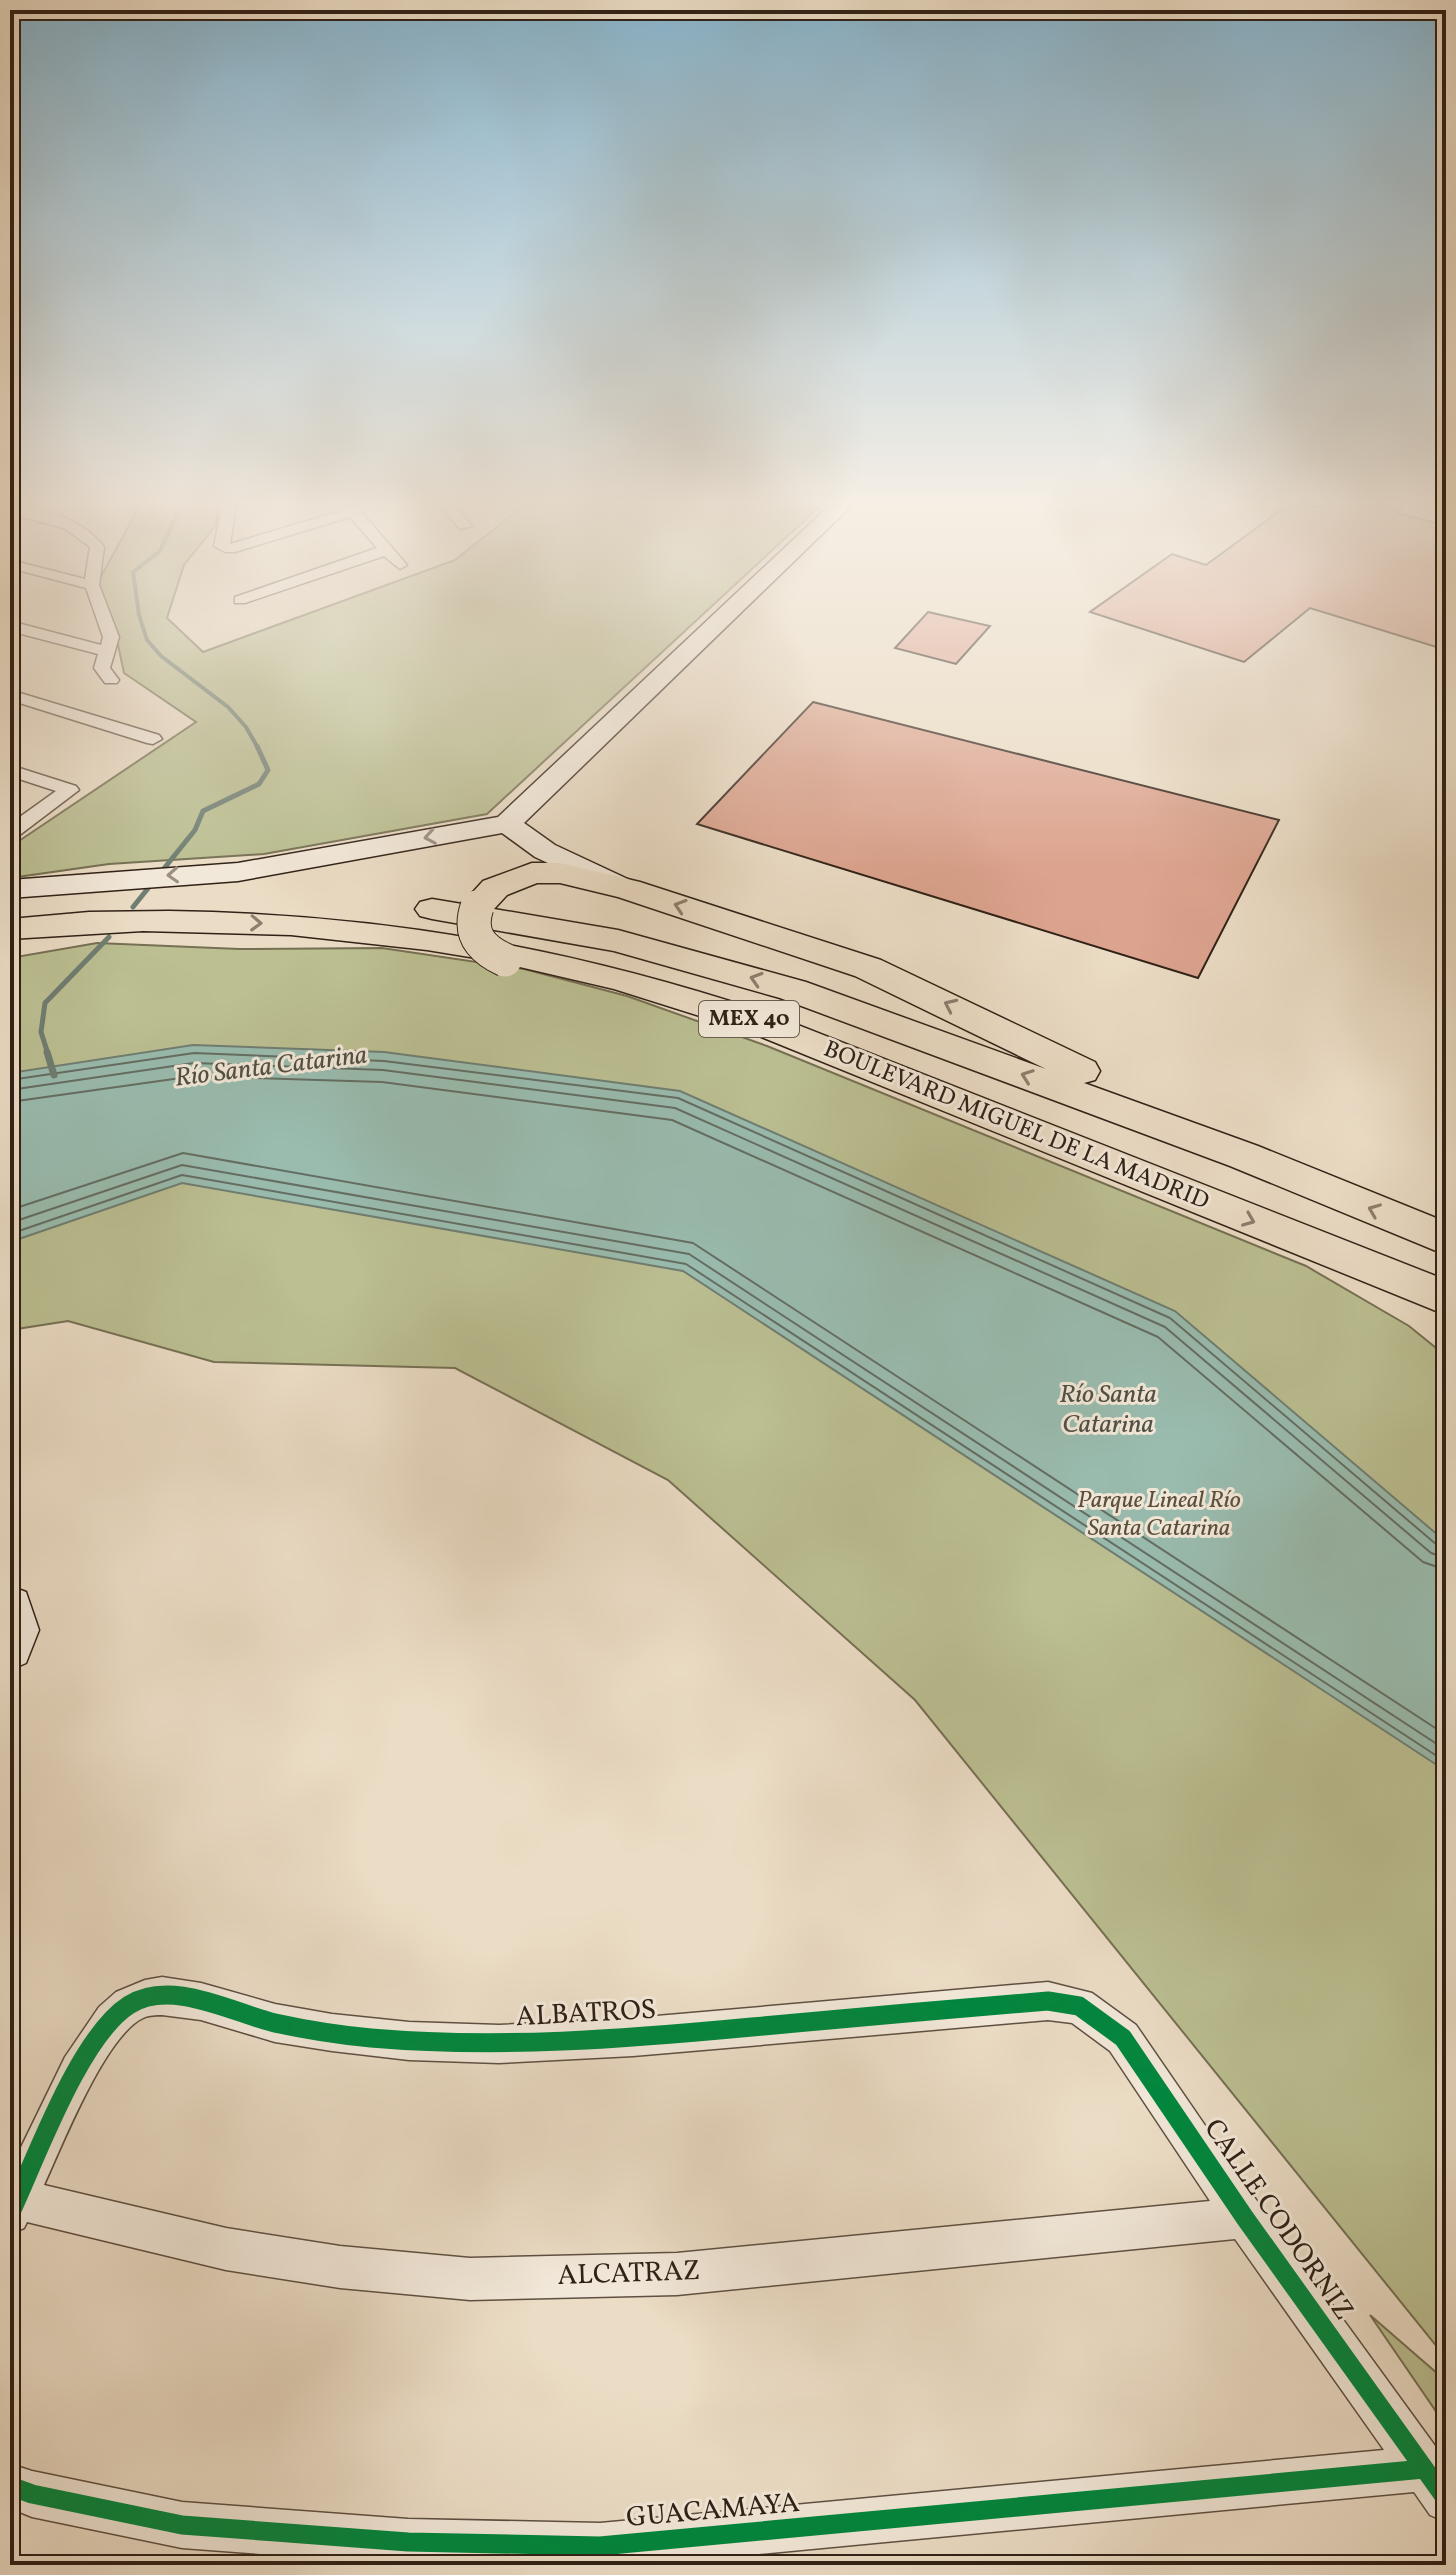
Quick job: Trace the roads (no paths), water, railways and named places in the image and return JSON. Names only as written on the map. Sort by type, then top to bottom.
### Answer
[{"type":"highway","points":[[1096,1159],[1048,1155],[1007,1144],[673,1011],[505,960],[479,944],[472,926],[473,915],[483,898],[495,888],[530,873],[560,873],[628,889],[810,947],[896,979],[1188,1123],[1244,1156]]},
{"type":"highway","name":"BOULEVARD MIGUEL DE LA MADRID","points":[[10,910],[169,898],[304,899],[439,910],[618,941],[793,990],[1244,1156],[1446,1239]]},
{"type":"highway","name":"BOULEVARD MIGUEL DE LA MADRID","points":[[10,929],[178,920],[295,924],[450,940],[672,992],[757,1022],[1446,1298]]},
{"type":"street","points":[[15,627],[108,648]]},
{"type":"street","points":[[107,627],[108,648],[102,668],[111,680]]},
{"type":"street","points":[[10,889],[238,872],[507,824],[714,627]]},
{"type":"street","points":[[10,695],[153,739]]},
{"type":"street","points":[[10,770],[67,788],[69,793],[10,833]]},
{"type":"street","points":[[507,824],[545,851],[628,889]]},
{"type":"street","points":[[10,1607],[16,1630],[10,1648]]},
{"type":"street","name":"ALBATROS","points":[[14,2206],[90,2048],[110,2022],[131,2004],[160,1995],[185,1998],[276,2023],[367,2037],[477,2043],[629,2038],[1048,2001]]},
{"type":"street","name":"CALLE CODORNIZ","points":[[1048,2001],[1079,2006],[1123,2038],[1245,2218],[1435,2484]]},
{"type":"street","name":"ALCATRAZ","points":[[14,2206],[226,2249],[340,2267],[470,2279],[677,2274],[1245,2218]]},
{"type":"street","name":"GUACAMAYA","points":[[10,2486],[32,2494],[182,2525],[408,2542],[600,2546],[1435,2484]]},
{"type":"water","name":"Río Santa Catarina","points":[[193,1045],[384,1052],[680,1091],[1175,1311],[1446,1542],[1446,1771],[683,1271],[182,1183],[10,1242],[10,1073]]},
{"type":"waterway","points":[[143,627],[147,640],[161,656],[228,707],[246,727],[258,747]]},
{"type":"waterway","points":[[133,907],[195,830],[203,811],[259,784],[268,770],[258,747]]},
{"type":"waterway","points":[[48,1054],[41,1032],[45,1003],[109,937]]},
{"type":"waterway","points":[[47,1052],[54,1075]]},
{"type":"park label","name":"Parque Lineal Río Santa Catarina","points":[[1159,1515]]}]
